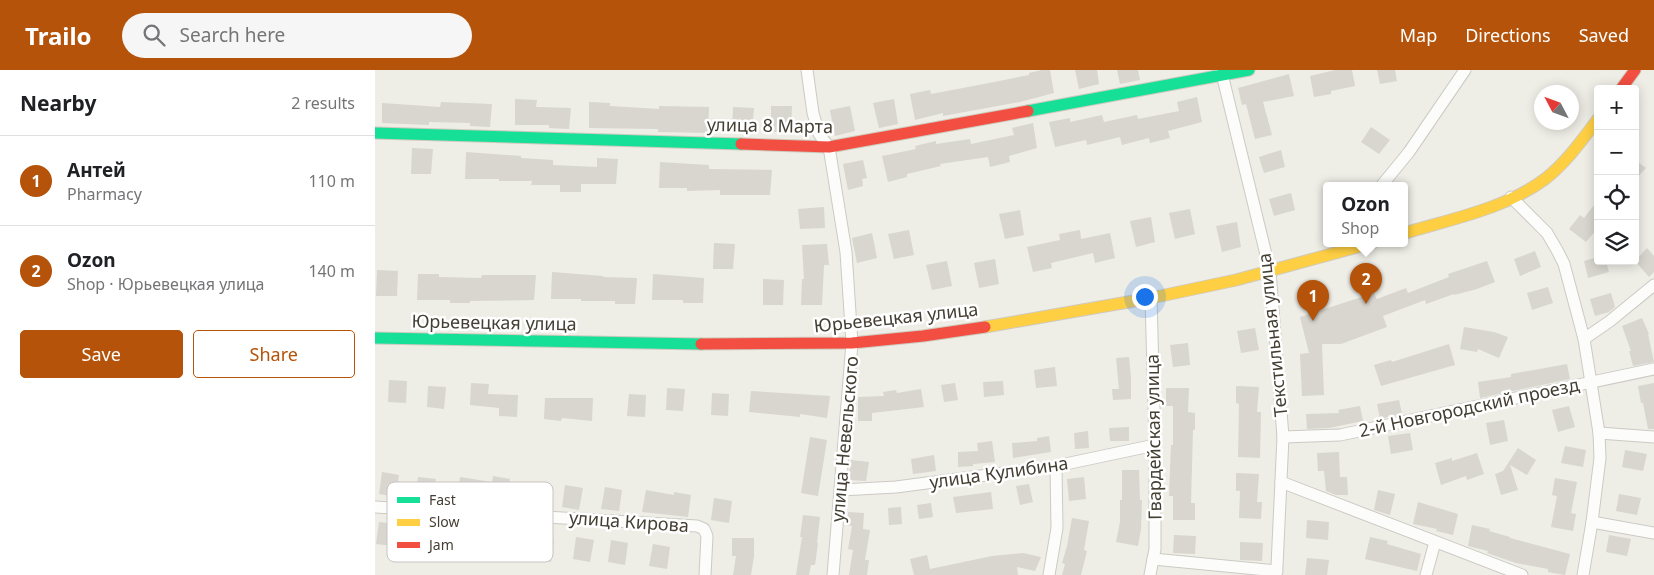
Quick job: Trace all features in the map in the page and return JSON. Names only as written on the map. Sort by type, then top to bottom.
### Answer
[{"type":"main road","name":"улица 8 Марта","points":[[375,133],[829,147],[1221,72],[1249,70]]},
{"type":"main road","points":[[1624,85],[1635,70]]},
{"type":"main road","points":[[1408,232],[1511,197],[1535,186],[1554,171],[1594,125]]},
{"type":"main road","name":"Юрьевецкая улица","points":[[375,338],[654,344],[852,344],[923,336],[1029,320],[1151,298],[1270,271],[1349,247]]},
{"type":"street","name":"улица Невельского","points":[[807,70],[813,113],[819,134],[829,147],[846,252],[852,344],[833,575]]},
{"type":"street","points":[[1384,182],[1409,152],[1465,70]]},
{"type":"street","name":"Текстильная улица","points":[[1221,72],[1270,271],[1283,437],[1276,573]]},
{"type":"street","points":[[1511,197],[1547,233],[1557,250],[1564,264],[1584,339],[1599,433],[1600,458],[1583,575]]},
{"type":"street","points":[[1584,339],[1610,321],[1654,285]]},
{"type":"street","name":"Гвардейская улица","points":[[1150,575],[1155,549],[1155,444],[1151,298]]},
{"type":"street","name":"2-й Новгородский проезд","points":[[1283,437],[1340,436],[1654,369]]},
{"type":"street","points":[[1599,433],[1654,437]]},
{"type":"street","name":"улица Кулибина","points":[[841,490],[896,487],[1056,466],[1155,444]]},
{"type":"street","points":[[1049,575],[1057,528],[1056,466]]},
{"type":"street","points":[[1281,482],[1522,575]]},
{"type":"street","name":"улица Кирова","points":[[553,518],[697,526],[703,529],[707,536],[705,575]]},
{"type":"street","points":[[1592,522],[1654,533]]},
{"type":"street","points":[[1426,575],[1435,542]]},
{"type":"street","points":[[1153,559],[1276,573]]},
{"type":"building","points":[[1050,70],[1054,93],[1020,102],[943,116],[943,113],[915,120],[910,94],[930,90],[931,94],[1029,75],[1029,73]]},
{"type":"building","points":[[1075,70],[1097,70],[1099,84],[1079,89]]},
{"type":"building","points":[[1117,70],[1138,70],[1140,80],[1120,84]]},
{"type":"building","points":[[1335,70],[1352,70],[1355,86],[1331,91],[1331,94],[1314,97],[1310,76]]},
{"type":"building","points":[[1377,70],[1395,70],[1397,81],[1380,84]]},
{"type":"building","points":[[1289,74],[1294,96],[1263,102],[1272,135],[1255,139],[1246,104],[1242,105],[1238,88]]},
{"type":"building","points":[[1197,97],[1202,122],[1168,131],[1170,138],[1150,143],[1149,138],[1122,145],[1120,137],[1087,145],[1086,140],[1055,147],[1049,122],[1070,118],[1070,122],[1102,115],[1104,122],[1137,115],[1138,119],[1179,111],[1177,102]]},
{"type":"building","points":[[515,99],[537,100],[536,107],[571,108],[569,129],[549,128],[549,125],[515,125]]},
{"type":"building","points":[[894,99],[898,124],[879,128],[873,103]]},
{"type":"building","points":[[441,102],[492,104],[490,127],[470,126],[470,123],[429,122],[429,125],[382,123],[382,103],[440,107]]},
{"type":"building","points":[[589,102],[610,103],[610,106],[659,109],[659,106],[709,107],[708,133],[658,132],[658,129],[589,128]]},
{"type":"building","points":[[771,106],[792,106],[791,132],[771,132]]},
{"type":"building","points":[[850,106],[855,131],[835,136],[830,110]]},
{"type":"building","points":[[733,107],[754,108],[752,133],[732,133]]},
{"type":"building","points":[[1033,123],[1037,148],[1009,156],[1010,162],[990,167],[988,157],[940,164],[941,166],[907,174],[907,177],[888,182],[882,156],[916,149],[915,146],[936,141],[936,144],[970,139],[971,144],[1014,135],[1012,128]]},
{"type":"building","points":[[1371,127],[1390,140],[1379,154],[1361,142]]},
{"type":"building","points":[[412,148],[433,149],[431,174],[411,174]]},
{"type":"building","points":[[1281,150],[1285,167],[1264,173],[1259,157]]},
{"type":"building","points":[[466,152],[553,160],[553,165],[597,167],[597,158],[618,159],[616,184],[581,184],[581,192],[560,192],[560,185],[531,185],[532,181],[465,179]]},
{"type":"building","points":[[863,160],[867,178],[862,179],[863,186],[848,190],[843,164]]},
{"type":"building","points":[[660,162],[709,165],[709,169],[772,170],[770,195],[720,195],[720,190],[687,191],[687,188],[659,188]]},
{"type":"building","points":[[1639,163],[1646,168],[1639,176]]},
{"type":"building","points":[[1291,193],[1295,210],[1274,216],[1269,199]]},
{"type":"building","points":[[1594,205],[1594,233],[1586,242],[1569,229],[1580,215],[1584,218]]},
{"type":"building","points":[[824,207],[825,228],[800,229],[798,209]]},
{"type":"building","points":[[1190,209],[1195,234],[1175,239],[1169,213]]},
{"type":"building","points":[[1020,210],[1024,235],[1005,239],[999,214]]},
{"type":"building","points":[[1151,217],[1155,242],[1136,247],[1130,221]]},
{"type":"building","points":[[1237,222],[1241,247],[1222,252],[1216,226]]},
{"type":"building","points":[[909,230],[914,255],[894,259],[888,234]]},
{"type":"building","points":[[1080,230],[1081,239],[1110,233],[1115,258],[1095,263],[1093,253],[1051,263],[1052,268],[1033,272],[1027,247],[1060,240],[1059,234]]},
{"type":"building","points":[[872,233],[877,258],[857,263],[852,238]]},
{"type":"building","points":[[714,243],[735,244],[733,269],[713,269]]},
{"type":"building","points":[[827,244],[829,265],[824,265],[822,305],[801,305],[802,279],[804,279],[802,245]]},
{"type":"building","points":[[1647,248],[1654,256],[1654,272],[1649,277],[1638,265],[1639,257]]},
{"type":"building","points":[[1535,251],[1541,267],[1520,276],[1514,259]]},
{"type":"building","points":[[1594,258],[1594,265],[1607,265],[1609,272],[1588,278],[1584,261]]},
{"type":"building","points":[[995,259],[999,284],[979,288],[974,263]]},
{"type":"building","points":[[947,261],[952,286],[932,290],[926,265]]},
{"type":"building","points":[[1487,261],[1495,282],[1426,304],[1425,300],[1383,316],[1387,327],[1341,344],[1322,344],[1324,395],[1302,396],[1300,354],[1309,353],[1300,317],[1374,293],[1377,299],[1406,288],[1408,293],[1449,277],[1448,274]]},
{"type":"building","points":[[377,270],[398,271],[397,296],[376,296]]},
{"type":"building","points":[[552,272],[637,278],[635,304],[615,304],[615,301],[551,299]]},
{"type":"building","points":[[418,274],[439,274],[439,277],[481,278],[482,275],[536,275],[534,300],[450,303],[450,300],[417,300]]},
{"type":"building","points":[[653,274],[704,278],[703,303],[683,303],[683,300],[652,300]]},
{"type":"building","points":[[763,279],[784,280],[783,305],[763,305]]},
{"type":"building","points":[[1548,287],[1553,303],[1532,310],[1527,293]]},
{"type":"building","points":[[1611,293],[1615,307],[1609,312],[1595,316],[1590,299]]},
{"type":"building","points":[[1642,318],[1649,334],[1654,362],[1633,366],[1629,351],[1631,351],[1622,326]]},
{"type":"building","points":[[1464,327],[1494,332],[1508,337],[1499,358],[1478,349],[1477,352],[1460,349]]},
{"type":"building","points":[[1255,328],[1259,350],[1241,353],[1237,331]]},
{"type":"building","points":[[1188,343],[1190,365],[1173,367],[1170,345]]},
{"type":"building","points":[[1449,344],[1455,365],[1381,386],[1374,365],[1391,360],[1392,362]]},
{"type":"building","points":[[1129,357],[1131,399],[1113,400],[1112,389],[1119,389],[1116,358]]},
{"type":"building","points":[[1567,364],[1570,379],[1480,398],[1478,382],[1511,377],[1511,374]]},
{"type":"building","points":[[1055,367],[1057,386],[1036,388],[1034,370]]},
{"type":"building","points":[[389,380],[407,381],[406,403],[388,402]]},
{"type":"building","points":[[1003,381],[1004,395],[984,397],[983,382]]},
{"type":"building","points":[[471,383],[489,384],[488,394],[518,395],[517,417],[499,416],[499,408],[470,405]]},
{"type":"building","points":[[955,383],[958,400],[944,402],[941,385]]},
{"type":"building","points":[[1654,383],[1654,429],[1648,429],[1638,386]]},
{"type":"building","points":[[428,386],[446,387],[444,409],[427,407]]},
{"type":"building","points":[[1236,386],[1259,387],[1257,412],[1261,412],[1260,458],[1238,457],[1239,404],[1236,403]]},
{"type":"building","points":[[667,388],[685,389],[683,411],[666,410]]},
{"type":"building","points":[[1166,388],[1189,388],[1188,412],[1195,413],[1191,503],[1195,503],[1195,520],[1173,520],[1173,496],[1169,496],[1171,445],[1173,445],[1173,406],[1166,406]]},
{"type":"building","points":[[921,389],[924,407],[872,413],[872,421],[858,421],[858,397],[884,396],[883,392],[896,390],[897,393]]},
{"type":"building","points":[[751,391],[830,396],[827,418],[800,414],[800,417],[749,412]]},
{"type":"building","points":[[712,393],[729,394],[728,416],[711,415]]},
{"type":"building","points":[[629,394],[646,395],[645,417],[627,416]]},
{"type":"building","points":[[545,398],[593,398],[592,421],[562,418],[561,421],[544,419]]},
{"type":"building","points":[[1399,400],[1402,414],[1380,419],[1377,404]]},
{"type":"building","points":[[1360,406],[1363,421],[1329,428],[1307,429],[1306,414],[1339,413],[1338,410]]},
{"type":"building","points":[[1569,406],[1575,427],[1558,432],[1552,410]]},
{"type":"building","points":[[1504,420],[1508,441],[1490,445],[1486,423]]},
{"type":"building","points":[[1129,427],[1129,441],[1110,441],[1109,428]]},
{"type":"building","points":[[1088,431],[1089,448],[1075,449],[1074,433]]},
{"type":"building","points":[[1410,433],[1413,450],[1391,454],[1388,436]]},
{"type":"building","points":[[1049,436],[1051,452],[1013,458],[1012,443],[1037,441],[1037,438]]},
{"type":"building","points":[[810,437],[827,440],[818,496],[801,493]]},
{"type":"building","points":[[992,441],[995,462],[958,467],[958,452],[978,451],[977,443]]},
{"type":"building","points":[[1565,446],[1586,450],[1583,467],[1561,463]]},
{"type":"building","points":[[1518,448],[1536,460],[1527,475],[1510,465],[1518,490],[1501,495],[1495,474],[1503,471]]},
{"type":"building","points":[[1625,450],[1647,454],[1643,471],[1622,467]]},
{"type":"building","points":[[1339,452],[1340,477],[1347,477],[1348,495],[1336,495],[1326,491],[1324,471],[1318,471],[1317,453]]},
{"type":"building","points":[[1477,453],[1484,474],[1467,480],[1466,476],[1441,485],[1435,463],[1452,458],[1452,461]]},
{"type":"building","points":[[934,455],[936,471],[913,474],[911,459]]},
{"type":"building","points":[[851,460],[869,462],[866,481],[848,480]]},
{"type":"building","points":[[1122,470],[1139,470],[1140,500],[1142,500],[1141,529],[1138,546],[1116,542],[1120,522],[1120,500],[1122,500]]},
{"type":"building","points":[[382,472],[399,475],[398,482],[387,482],[387,495],[379,494]]},
{"type":"building","points":[[1236,473],[1259,474],[1257,502],[1262,502],[1261,519],[1239,518],[1240,491],[1236,491]]},
{"type":"building","points":[[493,476],[510,479],[510,482],[492,482]]},
{"type":"building","points":[[418,477],[436,479],[435,482],[417,482]]},
{"type":"building","points":[[460,477],[492,482],[459,482]]},
{"type":"building","points":[[1084,477],[1086,499],[1069,501],[1067,479]]},
{"type":"building","points":[[1555,478],[1577,482],[1571,513],[1576,514],[1573,531],[1551,527],[1557,496],[1552,495]]},
{"type":"building","points":[[1029,484],[1033,502],[1020,505],[1016,486]]},
{"type":"building","points":[[565,485],[583,488],[579,510],[562,507]]},
{"type":"building","points":[[605,487],[622,490],[619,511],[601,509]]},
{"type":"building","points":[[646,490],[674,495],[674,492],[691,495],[688,517],[642,512]]},
{"type":"building","points":[[1378,490],[1395,494],[1390,515],[1374,510]]},
{"type":"building","points":[[991,492],[993,509],[956,513],[953,497]]},
{"type":"building","points":[[1619,494],[1641,498],[1637,515],[1616,511]]},
{"type":"building","points":[[714,498],[732,501],[729,523],[711,520]]},
{"type":"building","points":[[1418,502],[1458,514],[1453,535],[1436,531],[1437,529],[1413,524]]},
{"type":"building","points":[[931,503],[933,517],[919,519],[917,505]]},
{"type":"building","points":[[901,507],[902,524],[889,525],[888,508]]},
{"type":"building","points":[[848,512],[864,513],[863,529],[870,530],[865,560],[869,560],[867,575],[849,575],[853,550],[848,549],[852,526],[847,525]]},
{"type":"building","points":[[803,515],[820,517],[818,543],[815,565],[811,565],[809,575],[796,575],[802,537],[800,537]]},
{"type":"building","points":[[1072,518],[1089,521],[1084,550],[1087,551],[1081,575],[1062,575],[1065,564],[1062,563]]},
{"type":"building","points":[[1307,520],[1329,522],[1328,540],[1306,538]]},
{"type":"building","points":[[379,522],[387,523],[387,545],[376,544]]},
{"type":"building","points":[[1472,525],[1490,529],[1489,531],[1510,538],[1570,554],[1565,575],[1548,572],[1548,569],[1516,563],[1487,553],[1488,551],[1468,546]]},
{"type":"building","points":[[1174,535],[1196,536],[1195,554],[1173,553]]},
{"type":"building","points":[[1609,535],[1631,539],[1627,556],[1606,552]]},
{"type":"building","points":[[576,537],[594,540],[590,562],[573,559]]},
{"type":"building","points":[[1370,537],[1388,541],[1387,544],[1421,554],[1417,571],[1365,559]]},
{"type":"building","points":[[732,538],[754,538],[751,575],[733,575],[736,556],[732,556]]},
{"type":"building","points":[[611,540],[628,543],[625,565],[608,562]]},
{"type":"building","points":[[1240,542],[1263,543],[1262,561],[1240,560]]},
{"type":"building","points":[[653,544],[670,547],[667,569],[649,566]]},
{"type":"building","points":[[1023,553],[1041,557],[1035,571],[1017,567],[1018,575],[914,575],[910,559],[927,555],[930,569],[992,556]]},
{"type":"building","points":[[1307,558],[1329,560],[1327,575],[1305,575]]},
{"type":"traffic: fast","points":[[1028,111],[1249,70]]},
{"type":"traffic: fast","points":[[375,133],[741,144]]},
{"type":"traffic: fast","points":[[375,338],[701,344]]},
{"type":"traffic: slow","points":[[1408,232],[1495,206],[1529,189],[1545,179],[1560,166],[1594,124]]},
{"type":"traffic: slow","points":[[985,327],[1151,298],[1236,280],[1357,247]]},
{"type":"traffic: jam","points":[[1624,85],[1635,70]]},
{"type":"traffic: jam","points":[[741,144],[829,147],[1028,111]]},
{"type":"traffic: jam","points":[[701,344],[852,343],[923,336],[985,327]]},
{"type":"place","name":"Ozon","points":[[1366,304]]},
{"type":"place","name":"Антей","points":[[1313,321]]}]
